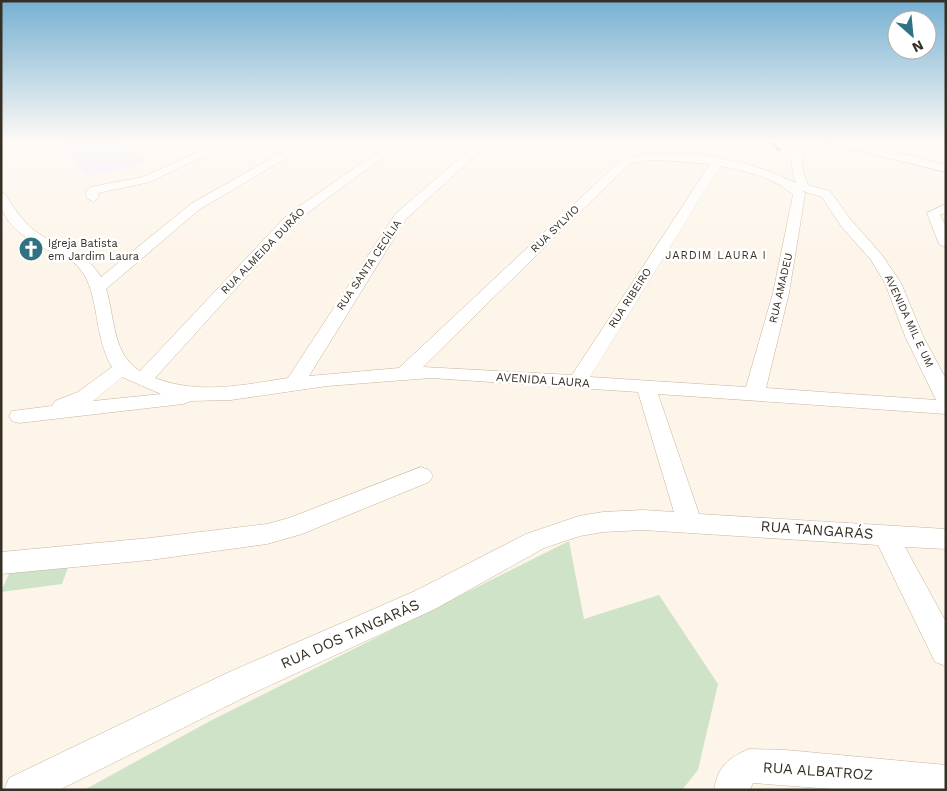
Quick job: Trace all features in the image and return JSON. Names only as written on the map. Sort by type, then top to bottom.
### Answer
[{"type":"street","points":[[93,198],[92,192],[94,190],[150,178]]},
{"type":"street","points":[[97,288],[196,206],[245,178]]},
{"type":"street","name":"RUA ALMEIDA DURÃO","points":[[143,380],[293,217],[348,178]]},
{"type":"street","name":"RUA SANTA CECÍLIA","points":[[294,384],[401,216],[444,178]]},
{"type":"street","name":"RUA SYLVIO","points":[[404,373],[608,178]]},
{"type":"street","name":"RUA RIBEIRO","points":[[577,382],[707,178]]},
{"type":"street","name":"RUA SYLVIO","points":[[778,178],[797,186]]},
{"type":"street","points":[[796,178],[797,186]]},
{"type":"street","name":"RUA AMADEU","points":[[755,392],[781,293],[798,212],[799,194],[797,186]]},
{"type":"street","name":"AVENIDA MIL E UM","points":[[797,186],[826,194],[886,270],[946,399]]},
{"type":"street","points":[[1,197],[18,225],[37,238],[76,258],[87,268],[97,288],[107,336],[122,368],[85,397],[73,403],[10,417]]},
{"type":"street","points":[[945,202],[933,213],[946,244]]},
{"type":"street","name":"AVENIDA LAURA","points":[[122,368],[143,380],[180,393],[210,395],[294,384],[431,372],[646,387],[755,392],[946,407]]},
{"type":"street","points":[[646,387],[689,521]]},
{"type":"street","points":[[10,417],[210,395]]},
{"type":"street","points":[[1,563],[150,549],[267,534],[293,527],[421,476]]},
{"type":"street","name":"RUA DOS TANGARÁS","points":[[21,790],[246,680],[425,600],[511,553],[559,531],[603,522],[643,520],[689,521]]},
{"type":"street","name":"RUA TANGARÁS","points":[[689,521],[946,539]]},
{"type":"street","points":[[886,535],[946,652]]},
{"type":"street","name":"RUA ALBATROZ","points":[[741,778],[786,767],[946,782]]},
{"type":"green space","points":[[569,541],[584,619],[659,595],[718,684],[698,770],[682,790],[84,790],[210,721]]},
{"type":"green space","points":[[70,562],[62,584],[1,592],[11,569]]},
{"type":"place","name":"Igreja Batista em Jardim Laura","points":[[31,249]]},
{"type":"district","name":"JARDIM LAURA I","points":[[716,255]]}]
